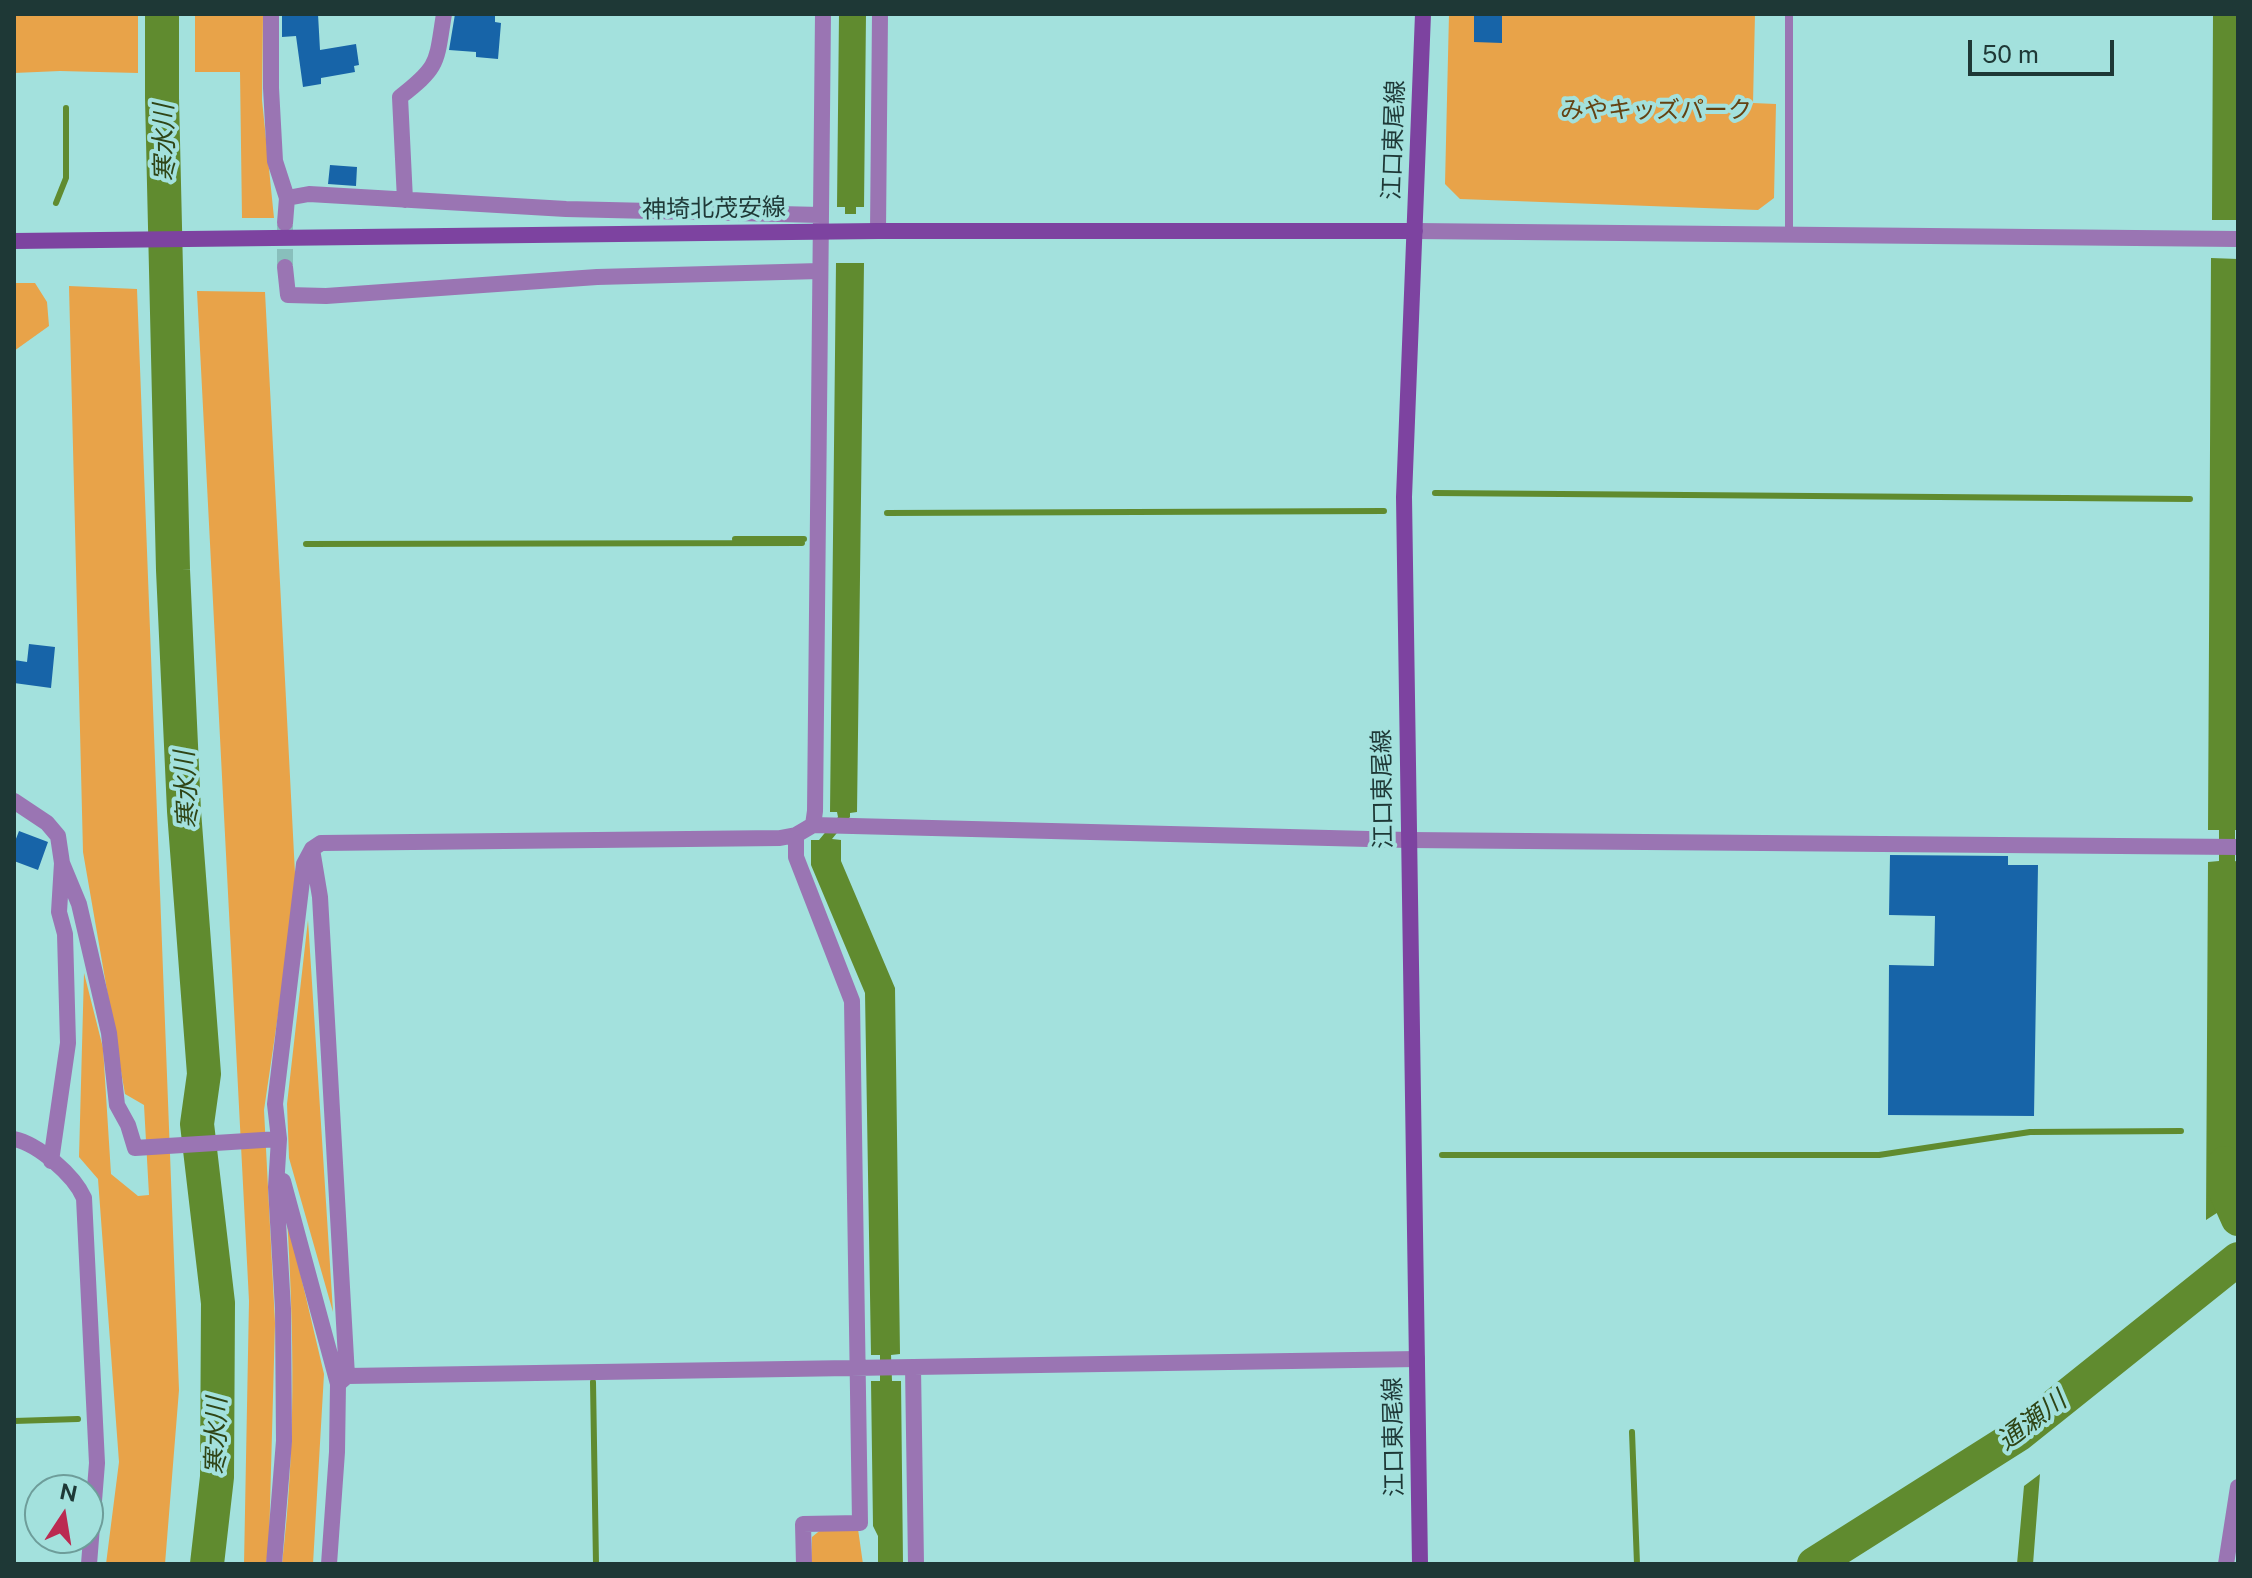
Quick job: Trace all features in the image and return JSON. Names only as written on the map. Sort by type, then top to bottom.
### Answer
[{"type":"main road","name":"江口東尾線","points":[[1420,1564],[1404,497],[1423,14]]},
{"type":"main road","name":"神埼北茂安線","points":[[14,241],[237,239],[821,224],[878,231],[1415,231]]},
{"type":"street","points":[[271,14],[275,161],[287,198],[285,223]]},
{"type":"street","points":[[405,200],[400,97],[426,76],[437,60],[444,14]]},
{"type":"street","points":[[820,825],[815,811],[823,14]]},
{"type":"street","points":[[878,231],[880,14]]},
{"type":"street","points":[[287,198],[309,194],[821,224]]},
{"type":"street","points":[[1415,231],[2238,239]]},
{"type":"street","points":[[285,267],[288,295],[326,296],[597,277],[820,271]]},
{"type":"street","points":[[14,801],[47,823],[58,836],[62,863],[59,912],[65,934],[68,1043],[51,1161]]},
{"type":"street","points":[[342,1380],[273,1140],[304,864],[312,849],[321,843],[780,838],[820,825],[1408,840],[2238,847]]},
{"type":"street","points":[[796,835],[796,857],[852,1001],[860,1523],[803,1524],[804,1564]]},
{"type":"street","points":[[312,849],[320,897],[342,1380],[329,1564]]},
{"type":"street","points":[[62,863],[79,904],[106,1019],[117,1105],[128,1125],[135,1148],[273,1140]]},
{"type":"street","points":[[14,1139],[30,1143],[78,1183],[84,1198],[97,1463],[89,1564]]},
{"type":"street","points":[[274,1564],[284,1441],[283,1309],[276,1187],[278,1162]]},
{"type":"street","points":[[342,1380],[1417,1359]]},
{"type":"street","points":[[913,1367],[916,1564]]},
{"type":"street","points":[[2226,1564],[2238,1487]]},
{"type":"lane","points":[[1789,14],[1789,235]]},
{"type":"green space","points":[[14,14],[138,14],[138,73],[14,73]]},
{"type":"green space","points":[[195,14],[263,14],[262,100],[274,218],[242,218],[240,72],[195,72]]},
{"type":"green space","name":"みやキッズパーク","points":[[1449,14],[1755,14],[1753,103],[1776,104],[1774,198],[1758,210],[1460,199],[1445,184]]},
{"type":"green space","points":[[14,283],[35,283],[47,302],[49,326],[14,351]]},
{"type":"green space","points":[[69,286],[137,289],[179,1390],[165,1564],[106,1564],[119,1462],[98,1179],[79,1157],[84,973],[103,1048],[111,1174],[138,1196],[149,1195],[144,1105],[125,1094],[83,852]]},
{"type":"green space","points":[[197,291],[265,292],[296,893],[264,1110],[275,1323],[266,1564],[244,1564],[249,1301]]},
{"type":"green space","points":[[308,920],[333,1312],[289,1158],[287,1104]]},
{"type":"green space","points":[[287,1217],[324,1374],[313,1564],[282,1564],[290,1477],[292,1390]]},
{"type":"green space","points":[[823,1528],[858,1529],[863,1564],[811,1564],[812,1537]]},
{"type":"shaded area","points":[[839,14],[866,14],[864,207],[856,207],[856,214],[845,214],[845,207],[837,207]]},
{"type":"shaded area","points":[[2213,14],[2238,14],[2238,220],[2212,220]]},
{"type":"shaded area","points":[[2211,258],[2238,259],[2238,830],[2235,830],[2235,861],[2238,862],[2238,1204],[2206,1220],[2208,862],[2219,861],[2219,830],[2208,830]]},
{"type":"shaded area","points":[[836,263],[864,263],[857,812],[850,813],[832,839],[841,840],[841,861],[895,988],[900,1354],[891,1355],[892,1381],[901,1381],[903,1564],[878,1564],[878,1536],[873,1526],[871,1381],[880,1381],[880,1355],[871,1355],[865,993],[811,865],[811,840],[819,840],[838,817],[837,812],[830,812]]},
{"type":"shaded area","points":[[2040,1474],[2033,1564],[2017,1564],[2024,1486]]},
{"type":"building","points":[[282,14],[318,14],[320,50],[356,44],[359,65],[354,66],[355,72],[321,78],[321,84],[303,87],[296,36],[282,37]]},
{"type":"building","points":[[455,14],[495,14],[495,22],[501,23],[498,59],[476,57],[476,52],[449,50]]},
{"type":"building","points":[[1474,14],[1502,14],[1502,43],[1474,42]]},
{"type":"building","points":[[330,165],[357,167],[356,186],[328,184]]},
{"type":"building","points":[[29,644],[55,647],[51,688],[14,683],[14,660],[27,662]]},
{"type":"building","points":[[19,831],[48,842],[38,870],[14,861],[14,844]]},
{"type":"building","points":[[1890,855],[2008,856],[2008,865],[2038,865],[2034,1116],[1888,1115],[1889,965],[1934,966],[1935,916],[1889,915]]},
{"type":"waterway","name":"寒水川","points":[[162,14],[173,570],[184,811],[204,1074],[197,1124],[218,1303],[217,1477],[207,1564]]},
{"type":"waterway","points":[[56,203],[66,178],[66,108]]},
{"type":"waterway","points":[[1435,493],[2190,499]]},
{"type":"waterway","points":[[887,513],[1384,511]]},
{"type":"waterway","points":[[735,539],[804,539]]},
{"type":"waterway","points":[[306,544],[802,543]]},
{"type":"waterway","points":[[1442,1155],[1879,1155],[2030,1132],[2181,1131]]},
{"type":"waterway","points":[[2225,1163],[2225,1190],[2238,1219]]},
{"type":"waterway","name":"通瀬川","points":[[1814,1564],[2018,1435],[2238,1259]]},
{"type":"waterway","points":[[593,1382],[596,1564]]},
{"type":"waterway","points":[[14,1421],[78,1419]]},
{"type":"waterway","points":[[1632,1432],[1637,1564]]},
{"type":"tunnel","points":[[285,225],[285,267]]}]
